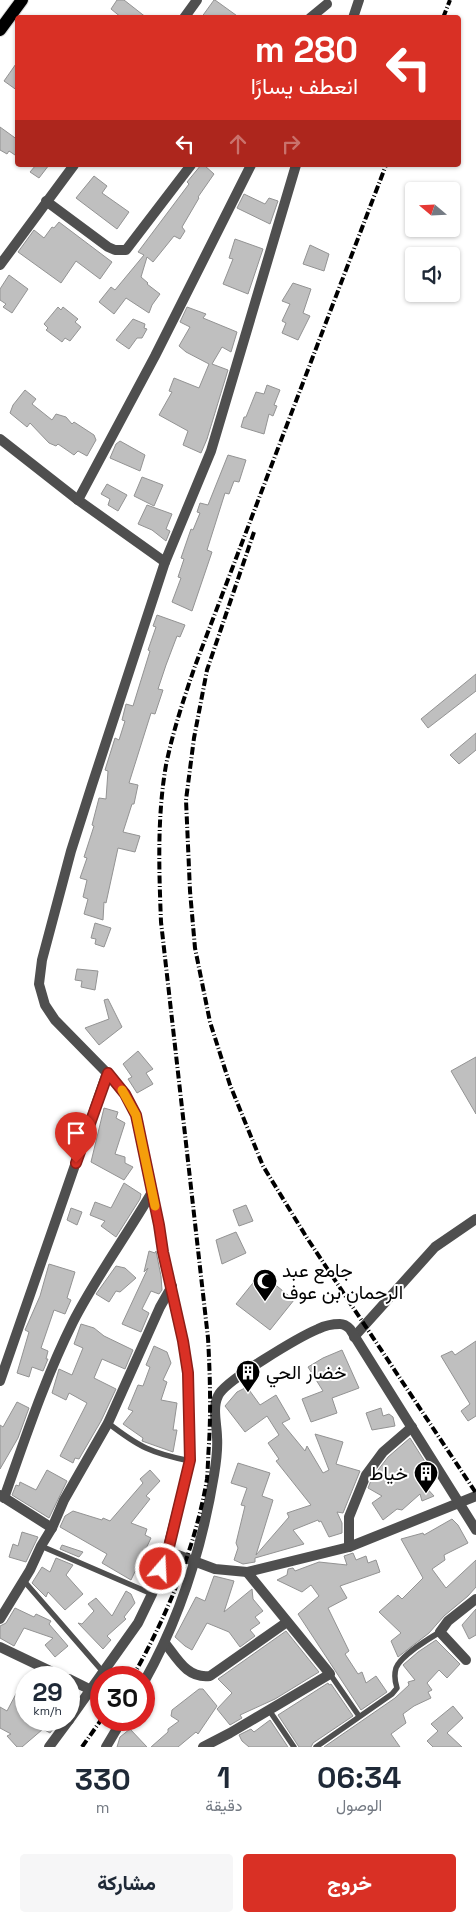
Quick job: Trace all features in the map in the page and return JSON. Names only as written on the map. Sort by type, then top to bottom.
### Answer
[{"type":"main road","points":[[0,30],[22,0]]},
{"type":"street","points":[[186,15],[197,0]]},
{"type":"street","points":[[354,15],[359,0]]},
{"type":"street","points":[[314,15],[329,2]]},
{"type":"street","points":[[325,15],[329,2]]},
{"type":"street","points":[[0,265],[72,167]]},
{"type":"street","points":[[46,202],[108,247],[114,250],[126,250],[189,167]]},
{"type":"street","points":[[78,500],[250,167]]},
{"type":"street","points":[[108,1666],[138,1623],[152,1594],[168,1551],[190,1460],[188,1373],[172,1286],[163,1252],[136,1115],[125,1094],[108,1073],[55,1020],[45,1005],[39,984],[47,943],[71,850],[165,562],[211,451],[295,167]]},
{"type":"street","points":[[0,439],[78,500],[165,562]]},
{"type":"street","points":[[0,1381],[108,1073]]},
{"type":"street","points":[[52,1528],[2,1496],[51,1368],[73,1322],[152,1192]]},
{"type":"street","points":[[354,1338],[435,1247],[476,1220]]},
{"type":"street","points":[[0,1619],[24,1581],[52,1528],[64,1500],[108,1423],[160,1308],[172,1286]]},
{"type":"street","points":[[153,1666],[165,1643],[196,1562],[206,1522],[215,1472],[218,1438],[216,1408],[218,1396],[223,1389],[256,1364],[318,1329],[340,1324],[345,1325],[412,1427],[476,1530]]},
{"type":"street","points":[[350,1547],[349,1517],[366,1475],[383,1452],[412,1427]]},
{"type":"street","points":[[168,1551],[215,1569],[247,1572],[350,1547],[476,1496]]},
{"type":"street","points":[[203,1747],[330,1674],[247,1572]]},
{"type":"street","points":[[466,1660],[440,1632],[448,1621],[476,1599]]},
{"type":"street","points":[[165,1643],[187,1671],[202,1677],[210,1676],[287,1622]]},
{"type":"street","points":[[0,1648],[39,1666]]},
{"type":"street","points":[[80,1705],[90,1691]]},
{"type":"street","points":[[49,1747],[61,1731]]},
{"type":"street","points":[[106,1747],[115,1731]]},
{"type":"lane","points":[[108,1423],[150,1451],[163,1456],[190,1460]]},
{"type":"lane","points":[[41,1546],[152,1594]]},
{"type":"lane","points":[[24,1581],[99,1666]]},
{"type":"lane","points":[[316,1747],[392,1694],[397,1688],[395,1675],[400,1662],[440,1632]]},
{"type":"lane","points":[[330,1674],[359,1716]]},
{"type":"lane","points":[[269,1710],[294,1747]]},
{"type":"building","points":[[117,0],[124,0],[143,15],[118,15],[111,9]]},
{"type":"building","points":[[215,0],[236,15],[203,15]]},
{"type":"building","points":[[15,65],[15,89],[4,81]]},
{"type":"building","points":[[0,127],[15,138],[15,155],[9,151],[7,154],[0,150]]},
{"type":"building","points":[[34,167],[47,167],[39,178],[30,172]]},
{"type":"building","points":[[199,167],[206,167],[214,174],[198,197],[182,227],[185,231],[180,239],[174,236],[153,262],[147,257],[141,277],[160,294],[149,313],[126,298],[114,314],[99,302],[111,287],[115,290],[144,255],[138,252],[189,184],[187,182]]},
{"type":"building","points":[[94,176],[107,186],[102,193],[129,212],[117,229],[76,198]]},
{"type":"building","points":[[244,194],[265,204],[269,198],[278,201],[270,224],[237,208]]},
{"type":"building","points":[[59,222],[112,262],[100,279],[76,261],[61,283],[18,252],[34,230],[44,238],[52,227],[54,228]]},
{"type":"building","points":[[235,239],[263,249],[248,294],[223,284],[233,259],[229,258]]},
{"type":"building","points":[[310,245],[329,254],[324,271],[303,264]]},
{"type":"building","points":[[9,275],[28,289],[12,313],[3,307],[6,304],[0,300],[0,289]]},
{"type":"building","points":[[293,283],[311,289],[303,313],[310,316],[298,340],[282,333],[286,323],[282,321],[290,304],[282,301]]},
{"type":"building","points":[[58,307],[61,310],[63,307],[78,319],[75,322],[81,327],[70,341],[65,338],[62,342],[46,330],[48,328],[44,324]]},
{"type":"building","points":[[187,307],[206,314],[203,318],[237,332],[231,352],[222,347],[212,364],[228,370],[201,453],[183,445],[188,431],[159,415],[172,392],[169,391],[174,378],[199,388],[209,364],[186,352],[179,346],[190,327],[180,322]]},
{"type":"building","points":[[133,319],[145,324],[144,328],[147,329],[142,338],[137,338],[129,349],[116,340]]},
{"type":"building","points":[[267,385],[280,390],[274,405],[277,406],[273,416],[269,414],[264,434],[241,427],[256,392],[264,394]]},
{"type":"building","points":[[25,390],[36,399],[32,404],[52,420],[56,414],[66,417],[72,424],[74,422],[94,435],[96,440],[87,456],[78,451],[74,455],[58,444],[56,446],[49,443],[30,423],[27,427],[10,413],[13,405]]},
{"type":"building","points":[[120,441],[145,455],[140,471],[110,458],[116,444]]},
{"type":"building","points":[[228,455],[246,460],[239,482],[234,481],[229,494],[225,493],[207,550],[212,552],[192,611],[172,602],[181,578],[178,577],[184,559],[181,558],[191,529],[193,530],[200,513],[197,512],[200,503],[208,505]]},
{"type":"building","points":[[142,477],[163,485],[154,506],[134,496]]},
{"type":"building","points":[[107,484],[127,495],[118,511],[108,505],[110,499],[101,494]]},
{"type":"building","points":[[147,505],[172,514],[166,529],[170,531],[166,541],[152,530],[138,524]]},
{"type":"building","points":[[157,615],[185,625],[180,637],[177,636],[166,665],[158,689],[163,690],[155,714],[151,713],[129,783],[138,785],[134,804],[132,804],[123,832],[140,836],[135,852],[118,848],[106,903],[104,902],[103,920],[84,914],[88,899],[83,897],[87,880],[80,878],[87,858],[84,857],[94,826],[92,825],[99,798],[106,799],[108,771],[105,770],[115,738],[119,740],[125,721],[122,720],[126,704],[133,706],[150,651],[148,650],[156,627],[153,626]]},
{"type":"building","points":[[476,674],[476,691],[428,728],[421,719]]},
{"type":"building","points":[[476,733],[476,750],[459,764],[450,755]]},
{"type":"building","points":[[95,923],[111,928],[104,947],[95,944],[96,939],[91,938]]},
{"type":"building","points":[[77,969],[98,971],[95,990],[81,987],[82,981],[75,980]]},
{"type":"building","points":[[108,999],[122,1027],[99,1045],[85,1028],[109,1019],[104,1000]]},
{"type":"building","points":[[138,1051],[153,1069],[146,1073],[153,1084],[137,1093],[128,1079],[132,1077],[123,1064]]},
{"type":"building","points":[[476,1057],[476,1114],[451,1071]]},
{"type":"building","points":[[104,1108],[118,1112],[116,1118],[125,1123],[115,1154],[125,1157],[125,1163],[133,1167],[124,1180],[91,1162]]},
{"type":"building","points":[[124,1183],[141,1194],[140,1199],[116,1237],[101,1226],[105,1221],[90,1215],[95,1202],[111,1208]]},
{"type":"building","points":[[246,1205],[253,1221],[239,1226],[233,1210]]},
{"type":"building","points":[[71,1208],[82,1212],[77,1225],[67,1220]]},
{"type":"building","points":[[236,1232],[246,1253],[222,1264],[216,1240]]},
{"type":"building","points":[[149,1251],[155,1253],[156,1251],[162,1290],[159,1294],[151,1291],[142,1309],[149,1313],[141,1332],[122,1324],[148,1268],[144,1272]]},
{"type":"building","points":[[49,1264],[75,1272],[67,1298],[71,1300],[65,1314],[54,1310],[41,1348],[48,1351],[46,1359],[48,1359],[43,1371],[32,1367],[29,1377],[17,1373],[29,1332],[25,1330],[40,1296]]},
{"type":"building","points":[[116,1266],[125,1268],[136,1278],[120,1292],[116,1291],[109,1302],[96,1294]]},
{"type":"building","name":"جامع عبد الرحمان بن عوف","points":[[261,1273],[294,1300],[270,1330],[236,1304]]},
{"type":"building","points":[[81,1324],[94,1328],[104,1336],[133,1350],[125,1369],[102,1359],[94,1378],[116,1389],[101,1421],[79,1459],[75,1458],[73,1463],[60,1456],[87,1403],[69,1393],[66,1400],[52,1393],[59,1369],[72,1375],[83,1348],[74,1344]]},
{"type":"building","points":[[476,1341],[476,1416],[468,1421],[461,1411],[470,1404],[441,1356],[452,1351],[455,1355]]},
{"type":"building","points":[[154,1346],[167,1352],[171,1363],[163,1380],[167,1382],[161,1400],[177,1403],[173,1430],[177,1430],[173,1452],[142,1441],[143,1438],[123,1424],[133,1411],[128,1409],[138,1385],[143,1386],[150,1367],[146,1365]]},
{"type":"building","points":[[342,1350],[359,1388],[332,1398],[337,1413],[311,1422],[302,1399],[323,1391],[308,1367]]},
{"type":"building","points":[[247,1387],[260,1405],[276,1395],[290,1419],[282,1423],[305,1451],[307,1446],[323,1473],[329,1470],[315,1434],[343,1442],[336,1464],[360,1471],[343,1513],[337,1512],[342,1523],[342,1533],[329,1537],[321,1521],[319,1522],[318,1520],[293,1530],[304,1544],[255,1558],[255,1562],[243,1564],[234,1560],[238,1548],[236,1543],[245,1506],[241,1505],[247,1488],[231,1483],[238,1463],[270,1473],[262,1496],[273,1500],[256,1555],[289,1517],[287,1513],[311,1505],[276,1461],[279,1459],[268,1443],[279,1435],[267,1416],[245,1432],[225,1406],[237,1392]]},
{"type":"building","points":[[17,1402],[29,1408],[18,1438],[0,1469],[0,1425],[3,1427]]},
{"type":"building","points":[[381,1408],[383,1416],[389,1414],[393,1417],[395,1426],[372,1430],[366,1413]]},
{"type":"building","points":[[410,1438],[427,1465],[417,1472],[427,1479],[423,1484],[434,1496],[422,1501],[420,1494],[402,1510],[397,1509],[383,1520],[372,1503],[382,1496],[368,1488],[372,1478],[388,1457]]},
{"type":"building","points":[[47,1470],[67,1481],[49,1518],[12,1495],[16,1485],[19,1486],[20,1482],[36,1490]]},
{"type":"building","points":[[150,1470],[160,1481],[146,1496],[150,1499],[131,1523],[147,1529],[145,1535],[151,1538],[131,1580],[102,1563],[107,1554],[60,1527],[65,1516],[73,1511],[110,1521],[143,1483],[140,1479]]},
{"type":"building","points":[[452,1519],[458,1525],[468,1543],[444,1555],[445,1560],[432,1569],[446,1588],[476,1560],[476,1587],[444,1616],[429,1633],[398,1657],[391,1641],[401,1633],[379,1612],[398,1595],[402,1599],[423,1578],[401,1539],[423,1533],[424,1535]]},
{"type":"building","points":[[22,1532],[38,1537],[26,1562],[9,1557],[13,1544],[18,1546]]},
{"type":"building","points":[[62,1545],[83,1552],[79,1557],[60,1549]]},
{"type":"building","points":[[353,1553],[356,1560],[366,1556],[368,1563],[376,1560],[380,1572],[340,1586],[347,1598],[328,1608],[349,1651],[345,1654],[358,1674],[362,1672],[366,1683],[376,1676],[387,1692],[361,1710],[298,1614],[319,1596],[311,1585],[302,1592],[277,1580],[287,1575],[288,1569],[293,1568],[295,1571],[319,1562],[347,1565],[344,1556]]},
{"type":"building","points":[[56,1558],[73,1565],[66,1575],[83,1594],[65,1610],[48,1592],[46,1597],[32,1583],[42,1567],[50,1572]]},
{"type":"building","points":[[214,1576],[234,1581],[224,1612],[252,1589],[253,1599],[263,1611],[255,1617],[260,1623],[250,1630],[255,1636],[240,1647],[229,1632],[207,1623],[192,1650],[175,1637],[196,1597],[205,1601]]},
{"type":"building","points":[[126,1591],[131,1594],[135,1603],[124,1617],[126,1619],[107,1636],[111,1640],[103,1649],[78,1623],[82,1624],[94,1611],[88,1604],[96,1598],[112,1616]]},
{"type":"building","points":[[15,1608],[34,1617],[36,1614],[51,1621],[49,1624],[68,1646],[55,1657],[45,1645],[53,1638],[24,1628],[14,1646],[0,1638],[0,1626],[6,1623]]},
{"type":"building","points":[[476,1609],[476,1635],[469,1639],[462,1625]]},
{"type":"building","points":[[286,1631],[319,1672],[275,1699],[240,1715],[242,1718],[230,1725],[217,1709],[232,1693],[218,1679]]},
{"type":"building","points":[[436,1640],[460,1664],[447,1678],[439,1670],[427,1683],[432,1690],[428,1692],[431,1698],[403,1714],[406,1723],[391,1734],[400,1747],[324,1747],[395,1698],[409,1685],[408,1682],[415,1680],[403,1665]]},
{"type":"building","points":[[328,1683],[329,1685],[331,1684],[353,1716],[313,1743],[311,1747],[299,1747],[278,1715]]},
{"type":"building","points":[[199,1689],[203,1689],[217,1706],[198,1734],[196,1732],[178,1747],[151,1747],[168,1732],[168,1729],[179,1721],[171,1716],[172,1710]]},
{"type":"building","points":[[15,1696],[15,1731],[41,1731],[22,1747],[17,1747],[7,1736],[11,1734],[0,1728],[0,1707],[7,1711]]},
{"type":"building","points":[[453,1706],[463,1718],[447,1733],[462,1747],[433,1747],[427,1741],[438,1731],[431,1724]]},
{"type":"building","points":[[270,1720],[288,1747],[249,1747],[242,1741],[239,1735],[251,1729],[254,1732]]},
{"type":"building","points":[[128,1731],[132,1731],[147,1747],[117,1747],[120,1737]]},
{"type":"railway","points":[[444,15],[450,0]]},
{"type":"railway","points":[[139,1666],[157,1631],[178,1582],[195,1531],[207,1479],[210,1431],[208,1338],[161,922],[160,824],[166,765],[175,727],[195,666],[385,167]]},
{"type":"railway","points":[[254,532],[207,670],[194,738],[186,800],[190,891],[195,948],[210,1022],[230,1085],[263,1166],[307,1238],[476,1493]]},
{"type":"railway","points":[[82,1747],[93,1731]]},
{"type":"slow traffic","points":[[122,1090],[136,1115],[155,1206]]},
{"type":"place","name":"جامع عبد الرحمان بن عوف","points":[[265,1302]]},
{"type":"place","name":"خضار الحي","points":[[248,1393]]},
{"type":"place","name":"خياط","points":[[426,1494]]},
{"type":"route","points":[[76,1163],[108,1073],[125,1094],[136,1115],[163,1252],[172,1286],[188,1373],[190,1460],[168,1551],[161,1569]]}]
